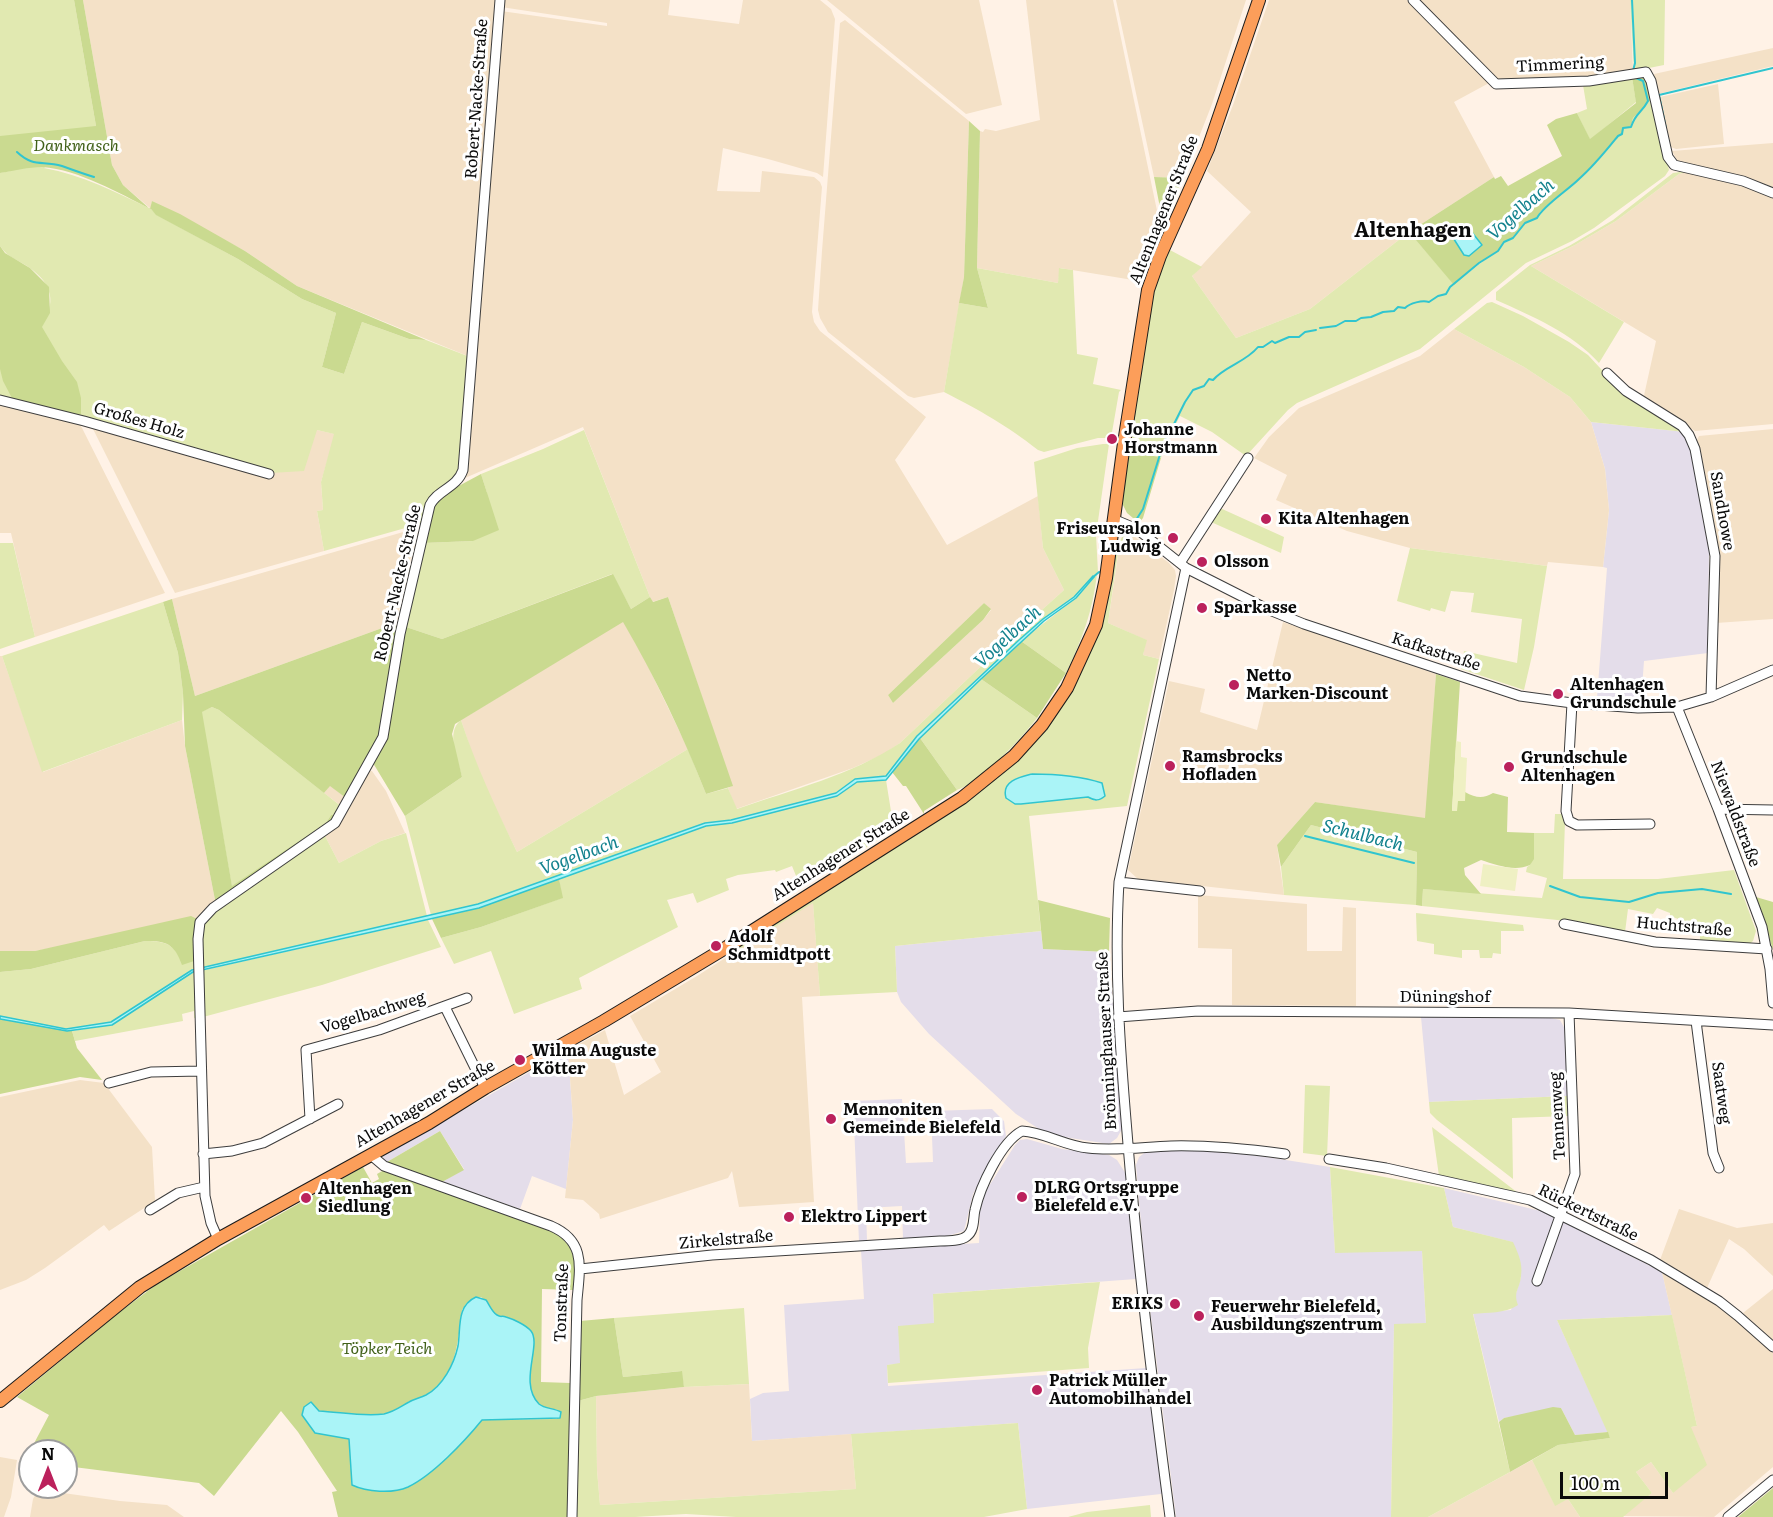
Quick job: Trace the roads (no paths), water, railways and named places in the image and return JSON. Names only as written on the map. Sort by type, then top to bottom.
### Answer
[{"type":"main road","name":"Altenhagener Straße","points":[[0,1401],[140,1287],[218,1239],[429,1123],[727,947],[962,798],[998,771],[1042,725],[1062,697],[1077,669],[1096,625],[1102,601],[1142,325],[1151,280],[1208,149],[1259,0]]},
{"type":"street","name":"Robert-Nacke-Straße","points":[[218,1239],[207,1209],[204,1188],[200,922],[213,908],[334,823],[383,737],[400,634],[430,506],[438,495],[454,485],[463,470],[500,0]]},
{"type":"street","name":"Timmering","points":[[1413,0],[1496,84],[1589,81],[1646,72],[1651,81],[1668,157],[1674,165],[1743,181],[1773,193]]},
{"type":"street","name":"Sandhowe","points":[[1607,373],[1626,391],[1682,426],[1695,449],[1715,556],[1711,697]]},
{"type":"street","name":"Großes Holz","points":[[0,400],[84,421],[269,474]]},
{"type":"street","points":[[1183,565],[1248,458]]},
{"type":"street","name":"Kafkastraße","points":[[1113,519],[1137,529],[1183,565],[1267,609],[1304,624],[1520,696],[1638,708],[1677,707],[1711,697],[1773,670]]},
{"type":"street","name":"Brönninghauser Straße","points":[[1170,1517],[1139,1273],[1118,1017],[1117,920],[1119,882],[1183,565]]},
{"type":"street","points":[[1572,703],[1566,811],[1569,821],[1577,825],[1650,824]]},
{"type":"street","name":"Niewaldstraße","points":[[1677,707],[1718,808],[1762,927],[1773,1003]]},
{"type":"street","points":[[1718,808],[1773,810]]},
{"type":"street","points":[[1119,882],[1200,891]]},
{"type":"street","name":"Huchtstraße","points":[[1564,924],[1655,942],[1767,949]]},
{"type":"street","name":"Vogelbachweg","points":[[310,1119],[306,1050],[379,1030],[467,998]]},
{"type":"street","name":"Vogelbachweg","points":[[445,1007],[485,1088]]},
{"type":"street","name":"Düningshof","points":[[1118,1017],[1198,1011],[1569,1013],[1773,1025]]},
{"type":"street","name":"Tennenweg","points":[[1537,1281],[1575,1174],[1569,1013]]},
{"type":"street","name":"Saatweg","points":[[1696,1021],[1713,1153],[1719,1168]]},
{"type":"street","points":[[109,1083],[151,1072],[201,1071]]},
{"type":"street","points":[[203,1154],[254,1146],[283,1134],[338,1104]]},
{"type":"street","name":"Zirkelstraße","points":[[580,1269],[712,1255],[959,1240],[970,1233],[974,1211],[984,1184],[994,1165],[1016,1134],[1027,1131],[1063,1144],[1088,1148],[1128,1149]]},
{"type":"street","points":[[1128,1149],[1216,1147],[1285,1154]]},
{"type":"street","name":"Tonstraße","points":[[371,1155],[384,1166],[561,1230],[568,1235],[575,1246],[580,1269],[577,1300],[572,1517]]},
{"type":"street","name":"Rückertstraße","points":[[1329,1159],[1386,1168],[1530,1200],[1651,1260],[1719,1301],[1773,1347]]},
{"type":"street","points":[[150,1210],[178,1193],[204,1188]]},
{"type":"street","points":[[1728,1517],[1773,1480]]},
{"type":"water","points":[[1467,226],[1482,245],[1469,256],[1464,255],[1452,236]]},
{"type":"water","points":[[1093,576],[1076,598],[1044,621],[919,739],[886,780],[857,782],[837,796],[732,823],[706,826],[479,908],[193,972],[112,1025],[67,1031],[0,1019],[0,1016],[66,1029],[111,1022],[192,970],[478,904],[705,823],[731,820],[836,793],[855,779],[886,776],[917,736],[1019,640],[1074,597]]},
{"type":"water","points":[[1032,774],[1068,776],[1102,783],[1105,796],[1097,800],[1088,797],[1021,804],[1015,804],[1006,798],[1005,792],[1009,784],[1017,778]]},
{"type":"water","points":[[476,1297],[486,1300],[497,1315],[516,1321],[531,1331],[534,1337],[530,1375],[533,1395],[541,1406],[561,1412],[560,1418],[482,1420],[438,1466],[408,1487],[395,1491],[380,1491],[352,1485],[349,1439],[315,1433],[302,1415],[304,1407],[311,1402],[319,1411],[376,1415],[394,1411],[426,1395],[438,1386],[451,1367],[458,1346],[462,1312],[465,1306]]},
{"type":"waterway","points":[[1632,0],[1635,63],[1633,71]]},
{"type":"waterway","name":"Vogelbach","points":[[1666,129],[1659,95],[1773,68]]},
{"type":"waterway","name":"Vogelbach","points":[[1320,328],[1394,311],[1398,307],[1405,308],[1416,302],[1429,302],[1446,294],[1450,287],[1498,251],[1504,242],[1513,238],[1525,223],[1537,218],[1550,203],[1584,174],[1622,134],[1623,128],[1631,127],[1648,101],[1643,81],[1636,78]]},
{"type":"waterway","points":[[17,152],[33,162],[55,164],[94,177]]},
{"type":"waterway","name":"Vogelbach","points":[[1136,520],[1143,509],[1162,448],[1193,390],[1204,386],[1209,379],[1213,380],[1223,371],[1248,357],[1258,347],[1263,347],[1272,341],[1275,343],[1289,337],[1299,337],[1305,332],[1316,330]]},
{"type":"waterway","name":"Vogelbach","points":[[1092,578],[1099,572]]},
{"type":"waterway","name":"Schulbach","points":[[1305,836],[1414,863]]},
{"type":"waterway","name":"Schulbach","points":[[1550,886],[1580,897],[1629,902],[1658,893],[1702,889],[1731,894]]},
{"type":"place","name":"Johanne Horstmann","points":[[1112,439]]},
{"type":"place","name":"Kita Altenhagen","points":[[1266,519]]},
{"type":"place","name":"Friseursalon Ludwig","points":[[1173,538]]},
{"type":"place","name":"Olsson","points":[[1202,562]]},
{"type":"place","name":"Sparkasse","points":[[1202,608]]},
{"type":"place","name":"Netto Marken-Discount","points":[[1234,685]]},
{"type":"place","name":"Altenhagen Grundschule","points":[[1558,694]]},
{"type":"place","name":"Ramsbrocks Hofladen","points":[[1170,766]]},
{"type":"place","name":"Grundschule Altenhagen","points":[[1509,767]]},
{"type":"place","name":"Adolf Schmidtpott","points":[[716,946]]},
{"type":"place","name":"Wilma Auguste Kötter","points":[[520,1060]]},
{"type":"place","name":"Mennoniten Gemeinde Bielefeld","points":[[831,1119]]},
{"type":"place","name":"DLRG Ortsgruppe Bielefeld e.V.","points":[[1022,1197]]},
{"type":"place","name":"Altenhagen Siedlung","points":[[306,1198]]},
{"type":"place","name":"Elektro Lippert","points":[[789,1217]]},
{"type":"place","name":"ERIKS","points":[[1175,1304]]},
{"type":"place","name":"Feuerwehr Bielefeld, Ausbildungszentrum","points":[[1199,1316]]},
{"type":"place","name":"Patrick Müller Automobilhandel","points":[[1037,1390]]},
{"type":"district","name":"Altenhagen","points":[[1413,231]]},
{"type":"park label","name":"Dankmasch","points":[[76,146]]},
{"type":"park label","name":"Töpker Teich","points":[[387,1349]]}]
